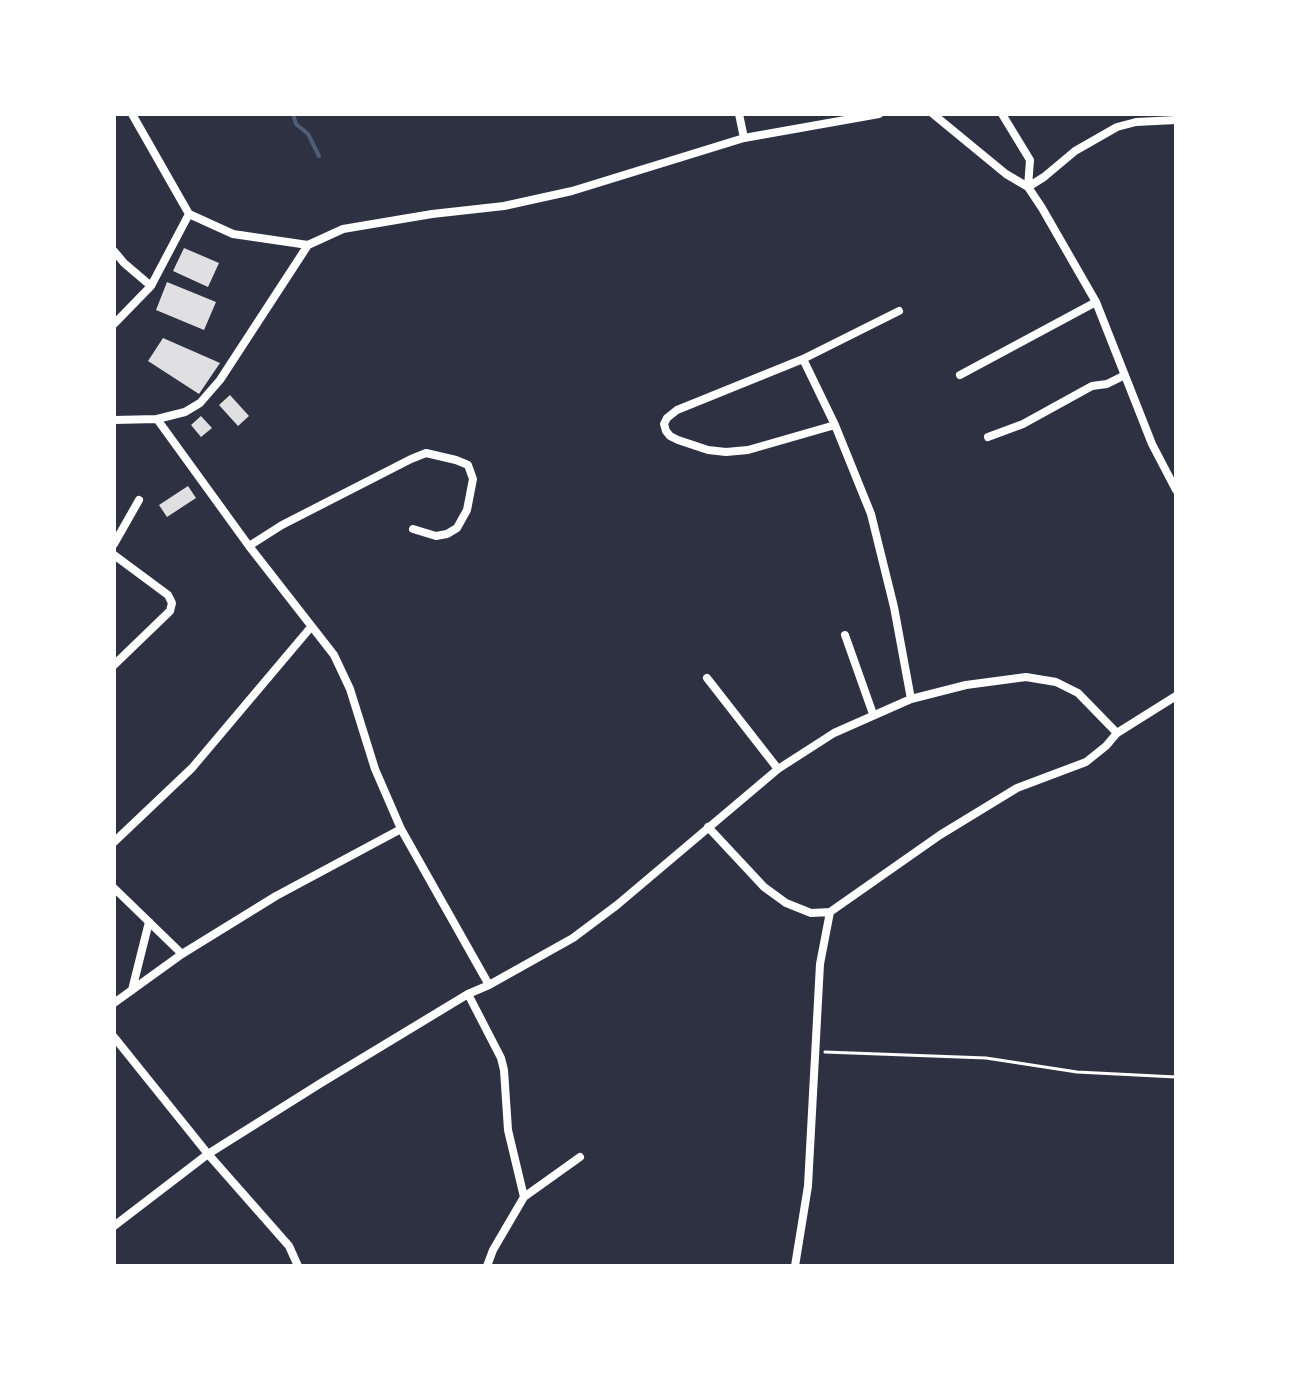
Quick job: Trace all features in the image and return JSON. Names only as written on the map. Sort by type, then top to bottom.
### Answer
[{"type":"street","points":[[132,114],[189,214],[233,234],[308,245]]},
{"type":"street","points":[[739,114],[744,138]]},
{"type":"street","points":[[814,114],[817,125]]},
{"type":"street","points":[[114,420],[157,419],[185,412],[200,403],[211,393],[308,245],[343,229],[504,206],[572,191],[744,138],[879,114]]},
{"type":"street","points":[[933,114],[1006,174],[1028,187],[1096,302],[1152,444],[1176,490]]},
{"type":"street","points":[[1002,114],[1030,160],[1028,187]]},
{"type":"street","points":[[1028,187],[1075,151],[1117,127],[1136,122],[1176,120]]},
{"type":"street","points":[[114,324],[151,286],[189,214]]},
{"type":"street","points":[[114,251],[151,286]]},
{"type":"street","points":[[960,375],[1096,302]]},
{"type":"street","points":[[835,425],[748,450],[726,452],[708,450],[678,440],[670,436],[664,424],[677,410],[803,359],[899,311]]},
{"type":"street","points":[[803,359],[835,425],[871,514],[894,607],[911,699]]},
{"type":"street","points":[[988,437],[1023,424],[1092,386],[1107,384],[1125,375]]},
{"type":"street","points":[[157,419],[249,546],[334,655],[375,769],[401,829],[489,985]]},
{"type":"street","points":[[249,546],[282,525],[426,453],[468,465],[473,479],[467,510],[457,528],[436,536],[413,529]]},
{"type":"street","points":[[114,544],[139,500]]},
{"type":"street","points":[[114,555],[168,595],[172,603],[170,611],[114,665]]},
{"type":"street","points":[[114,842],[192,768],[311,627]]},
{"type":"street","points":[[845,635],[873,714]]},
{"type":"street","points":[[114,1226],[208,1154],[321,1083],[468,994],[573,938],[617,905],[778,769],[834,733],[911,699],[966,685],[1026,677],[1056,682],[1078,693],[1117,733]]},
{"type":"street","points":[[707,678],[778,769]]},
{"type":"street","points":[[708,827],[764,887],[786,903],[811,913],[830,912],[940,835],[1017,788],[1086,762],[1117,733],[1176,696]]},
{"type":"street","points":[[114,1003],[182,954],[276,896],[401,829]]},
{"type":"street","points":[[114,888],[182,954]]},
{"type":"street","points":[[795,1266],[808,1186],[820,964],[830,912]]},
{"type":"street","points":[[132,990],[149,922]]},
{"type":"street","points":[[468,994],[501,1058],[508,1130],[524,1197]]},
{"type":"street","points":[[114,1037],[208,1154],[289,1246],[298,1266]]},
{"type":"street","points":[[487,1266],[524,1197],[580,1157]]},
{"type":"path","points":[[816,1051],[986,1058],[1077,1072],[1176,1077]]},
{"type":"building","points":[[184,248],[219,263],[208,287],[173,271]]},
{"type":"building","points":[[167,282],[216,302],[204,330],[156,310]]},
{"type":"building","points":[[163,338],[220,363],[199,394],[148,361]]},
{"type":"building","points":[[230,395],[249,416],[238,426],[219,405]]},
{"type":"building","points":[[201,416],[212,428],[201,437],[191,425]]},
{"type":"building","points":[[188,486],[196,498],[167,517],[159,505]]},
{"type":"waterway","points":[[293,114],[296,124],[308,134],[319,156]]}]
